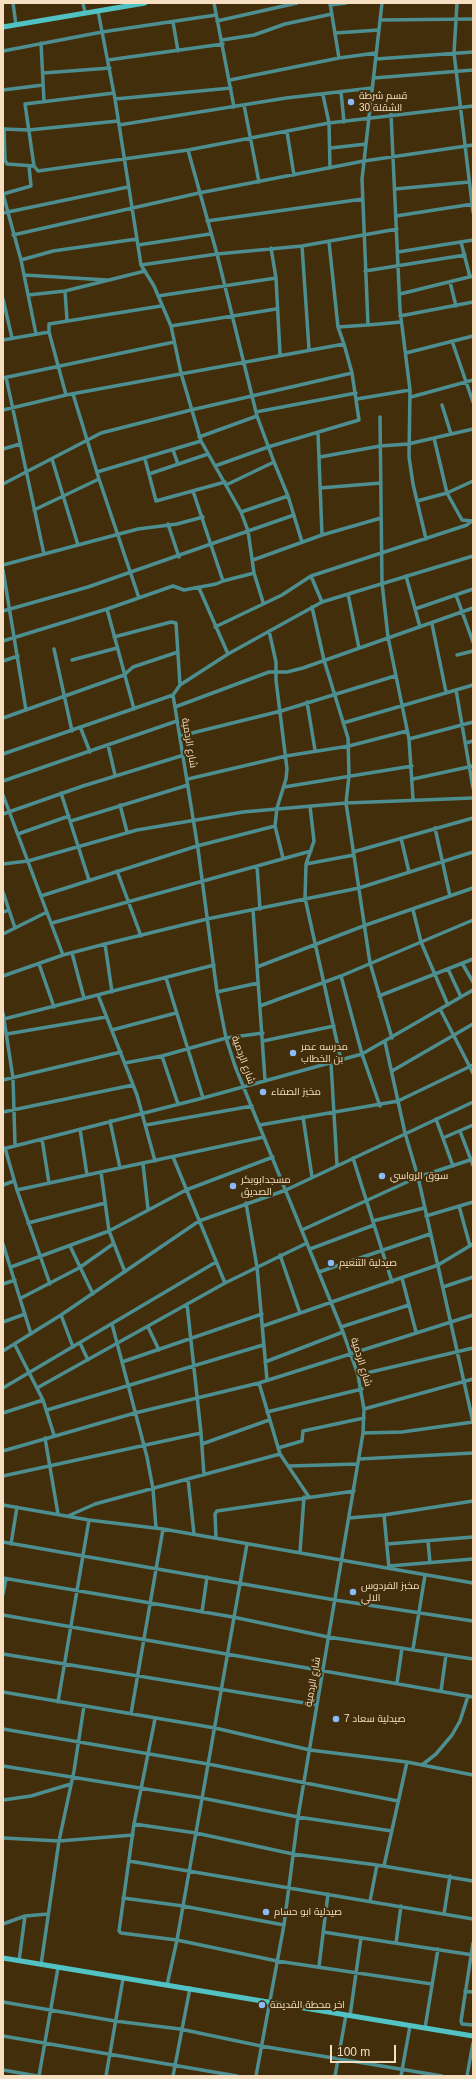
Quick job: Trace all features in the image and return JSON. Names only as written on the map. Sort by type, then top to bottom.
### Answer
[{"type":"street","points":[[13,3],[16,25]]},
{"type":"street","points":[[83,3],[85,13]]},
{"type":"street","points":[[3,27],[145,3]]},
{"type":"street","points":[[214,3],[223,42],[234,107]]},
{"type":"street","points":[[217,21],[297,3]]},
{"type":"street","points":[[339,58],[330,4],[346,3]]},
{"type":"street","points":[[368,325],[363,235],[362,179],[382,3]]},
{"type":"street","points":[[458,3],[454,53],[465,146],[471,175],[470,182],[473,212]]},
{"type":"street","points":[[98,11],[110,68],[141,264],[158,296],[161,306],[171,326],[181,373],[200,439],[242,512],[248,531],[254,573],[263,602]]},
{"type":"street","points":[[108,60],[178,51],[223,42],[254,35],[285,24],[332,14]]},
{"type":"street","points":[[3,51],[102,32],[216,15]]},
{"type":"street","points":[[380,20],[473,19]]},
{"type":"street","points":[[173,22],[178,51]]},
{"type":"street","points":[[335,32],[379,30]]},
{"type":"street","points":[[41,43],[44,101]]},
{"type":"street","points":[[376,59],[473,52]]},
{"type":"street","points":[[230,80],[339,58],[376,54]]},
{"type":"street","points":[[43,73],[110,68]]},
{"type":"street","points":[[374,78],[473,70]]},
{"type":"street","points":[[3,90],[43,85]]},
{"type":"street","points":[[115,99],[231,88]]},
{"type":"street","points":[[119,126],[290,98],[372,88]]},
{"type":"street","points":[[340,92],[344,122]]},
{"type":"street","points":[[114,93],[25,104],[34,166],[38,171],[188,150],[368,117],[473,106]]},
{"type":"street","points":[[323,95],[329,123],[331,148],[330,168]]},
{"type":"street","points":[[244,105],[259,182]]},
{"type":"street","points":[[391,114],[392,157],[396,189],[400,316],[411,397],[408,444],[417,501],[426,539]]},
{"type":"street","points":[[34,166],[7,164],[3,153],[4,130],[29,130],[118,121]]},
{"type":"street","points":[[287,132],[294,175]]},
{"type":"street","points":[[331,148],[366,144]]},
{"type":"street","points":[[13,235],[199,193],[364,161],[473,145]]},
{"type":"street","points":[[188,150],[210,234],[217,254],[242,362],[257,414],[268,447],[288,496],[302,542]]},
{"type":"street","points":[[29,166],[31,186],[3,194],[21,260],[36,334]]},
{"type":"street","points":[[396,189],[470,182]]},
{"type":"street","points":[[3,213],[128,187]]},
{"type":"street","points":[[208,222],[363,199]]},
{"type":"street","points":[[396,216],[472,204]]},
{"type":"street","points":[[141,264],[217,254],[302,246],[397,229]]},
{"type":"street","points":[[138,245],[210,234]]},
{"type":"street","points":[[21,260],[53,252],[137,239]]},
{"type":"street","points":[[398,252],[473,240]]},
{"type":"street","points":[[215,466],[268,447],[359,420],[352,373],[338,327],[329,242]]},
{"type":"street","points":[[400,294],[471,276],[461,242]]},
{"type":"street","points":[[302,246],[309,349]]},
{"type":"street","points":[[272,248],[276,278],[276,309],[280,354]]},
{"type":"street","points":[[365,271],[398,267],[465,255]]},
{"type":"street","points":[[28,295],[65,291],[145,271]]},
{"type":"street","points":[[24,275],[110,280]]},
{"type":"street","points":[[158,296],[276,278]]},
{"type":"street","points":[[450,282],[456,306]]},
{"type":"street","points":[[65,291],[67,320]]},
{"type":"street","points":[[3,299],[12,338]]},
{"type":"street","points":[[400,316],[473,302]]},
{"type":"street","points":[[66,395],[49,332],[48,326],[51,323],[161,306]]},
{"type":"street","points":[[171,326],[276,309]]},
{"type":"street","points":[[338,327],[401,322]]},
{"type":"street","points":[[3,340],[49,332]]},
{"type":"street","points":[[406,353],[473,336]]},
{"type":"street","points":[[44,554],[13,408],[5,378],[57,365],[174,342]]},
{"type":"street","points":[[452,342],[473,402]]},
{"type":"street","points":[[3,410],[66,395],[280,354],[344,344]]},
{"type":"street","points":[[3,484],[101,433],[191,410],[352,373]]},
{"type":"street","points":[[411,397],[473,380]]},
{"type":"street","points":[[357,399],[410,390]]},
{"type":"street","points":[[97,472],[173,450],[257,414],[356,393]]},
{"type":"street","points":[[73,394],[86,440],[117,535],[140,598]]},
{"type":"street","points":[[442,405],[451,434]]},
{"type":"street","points":[[380,417],[382,583],[388,637],[409,739],[413,780],[413,799]]},
{"type":"street","points":[[320,457],[380,446],[408,444],[473,429]]},
{"type":"street","points":[[318,433],[322,535]]},
{"type":"street","points":[[434,438],[447,493],[462,520],[473,521]]},
{"type":"street","points":[[3,449],[20,444]]},
{"type":"street","points":[[173,450],[178,464]]},
{"type":"street","points":[[149,474],[208,454]]},
{"type":"street","points":[[52,459],[78,545]]},
{"type":"street","points":[[145,459],[156,501],[226,484],[274,462]]},
{"type":"street","points":[[34,510],[99,480]]},
{"type":"street","points":[[417,501],[447,493],[473,481]]},
{"type":"street","points":[[320,488],[381,483]]},
{"type":"street","points":[[193,491],[203,516],[223,581]]},
{"type":"street","points":[[242,512],[288,496]]},
{"type":"street","points":[[3,611],[88,587],[212,545],[294,515]]},
{"type":"street","points":[[3,565],[117,535],[179,523],[203,516]]},
{"type":"street","points":[[253,560],[322,535],[381,518]]},
{"type":"street","points":[[215,627],[263,602],[282,595],[311,576],[426,539],[467,525],[473,521]]},
{"type":"street","points":[[168,524],[179,556]]},
{"type":"street","points":[[3,754],[173,695],[180,685],[228,654],[312,606],[382,583],[473,556]]},
{"type":"street","points":[[3,570],[16,637],[26,710]]},
{"type":"street","points":[[3,640],[107,609],[173,586],[184,590],[199,588],[254,573]]},
{"type":"street","points":[[311,576],[322,602]]},
{"type":"street","points":[[406,576],[420,628]]},
{"type":"street","points":[[199,588],[228,654]]},
{"type":"street","points":[[415,609],[473,589]]},
{"type":"street","points":[[348,594],[359,648]]},
{"type":"street","points":[[456,595],[473,642]]},
{"type":"street","points":[[312,606],[324,660],[349,746],[349,776],[346,803],[353,853],[366,925],[370,963],[392,1038]]},
{"type":"street","points":[[175,708],[263,674],[296,670],[388,637],[432,624],[473,608]]},
{"type":"street","points":[[107,609],[134,709]]},
{"type":"street","points":[[114,637],[174,622],[177,625],[180,685]]},
{"type":"street","points":[[432,624],[446,692]]},
{"type":"street","points":[[269,631],[276,672],[286,756],[287,774],[277,808],[275,826],[283,858]]},
{"type":"street","points":[[72,660],[117,648]]},
{"type":"street","points":[[54,649],[72,731]]},
{"type":"street","points":[[457,655],[473,651]]},
{"type":"street","points":[[3,718],[124,675],[133,667],[178,652]]},
{"type":"street","points":[[3,661],[18,656]]},
{"type":"street","points":[[180,736],[281,711],[306,702],[395,676]]},
{"type":"street","points":[[343,723],[403,704],[473,685]]},
{"type":"street","points":[[456,690],[471,766],[473,788]]},
{"type":"street","name":"شارع الردمية","points":[[173,695],[188,779],[217,992],[226,1038],[264,1137],[343,1332],[358,1375],[362,1390],[364,1409],[363,1433],[359,1459],[298,1818],[284,1925],[256,2076]]},
{"type":"street","points":[[306,702],[315,750]]},
{"type":"street","points":[[3,782],[177,721]]},
{"type":"street","points":[[409,739],[473,722]]},
{"type":"street","points":[[81,728],[90,752]]},
{"type":"street","points":[[188,779],[315,750],[349,746],[407,731]]},
{"type":"street","points":[[466,743],[473,742]]},
{"type":"street","points":[[108,745],[115,776]]},
{"type":"street","points":[[3,814],[61,793],[184,755]]},
{"type":"street","points":[[284,787],[412,766]]},
{"type":"street","points":[[413,780],[471,766]]},
{"type":"street","points":[[70,821],[188,784]]},
{"type":"street","points":[[61,793],[89,880]]},
{"type":"street","points":[[3,795],[63,955]]},
{"type":"street","points":[[3,864],[28,861],[127,832],[193,820],[277,808],[413,799],[473,798]]},
{"type":"street","points":[[120,806],[127,832]]},
{"type":"street","points":[[310,806],[314,841],[306,864],[305,898],[341,1060]]},
{"type":"street","points":[[18,834],[69,816]]},
{"type":"street","points":[[306,864],[353,853],[473,818]]},
{"type":"street","points":[[41,896],[198,846],[275,826]]},
{"type":"street","points":[[435,828],[450,896]]},
{"type":"street","points":[[401,838],[409,872]]},
{"type":"street","points":[[52,923],[311,851]]},
{"type":"street","points":[[3,976],[63,955],[104,944],[207,919],[359,888],[473,852]]},
{"type":"street","points":[[257,866],[260,909]]},
{"type":"street","points":[[117,871],[142,936]]},
{"type":"street","points":[[257,967],[315,946],[366,925],[473,888]]},
{"type":"street","points":[[3,892],[16,928]]},
{"type":"street","points":[[3,912],[9,910]]},
{"type":"street","points":[[253,910],[263,1033],[265,1080]]},
{"type":"street","points":[[413,910],[421,942],[448,1005]]},
{"type":"street","points":[[3,934],[47,912]]},
{"type":"street","points":[[260,1006],[341,976],[473,920]]},
{"type":"street","points":[[104,944],[112,992]]},
{"type":"street","points":[[72,953],[84,998]]},
{"type":"street","points":[[379,996],[473,959]]},
{"type":"street","points":[[462,963],[473,982]]},
{"type":"street","points":[[39,964],[54,1007]]},
{"type":"street","points":[[4,1019],[214,966]]},
{"type":"street","points":[[448,968],[461,997]]},
{"type":"street","points":[[341,976],[362,1054],[380,1106]]},
{"type":"street","points":[[166,978],[203,1098]]},
{"type":"street","points":[[217,992],[258,983]]},
{"type":"street","points":[[50,1284],[4,1149],[142,1112],[203,1098],[362,1054],[473,990]]},
{"type":"street","points":[[98,995],[133,1085],[146,1125],[155,1161]]},
{"type":"street","points":[[440,1009],[472,1066],[473,1073]]},
{"type":"street","points":[[3,1013],[4,1030],[7,1034],[13,1078],[15,1145]]},
{"type":"street","points":[[112,1030],[176,1013]]},
{"type":"street","points":[[7,1034],[106,1017]]},
{"type":"street","points":[[392,1071],[473,1024]]},
{"type":"street","points":[[263,1042],[334,1026]]},
{"type":"street","points":[[125,1063],[162,1056],[226,1038],[263,1033]]},
{"type":"street","points":[[363,1433],[402,1432],[473,1422],[418,1177],[405,1133],[385,1042]]},
{"type":"street","points":[[3,1080],[121,1052]]},
{"type":"street","points":[[162,1056],[178,1104]]},
{"type":"street","points":[[331,1063],[337,1164]]},
{"type":"street","points":[[260,1126],[335,1112],[380,1106],[398,1101],[472,1066]]},
{"type":"street","points":[[3,1112],[133,1085]]},
{"type":"street","points":[[3,1351],[15,1345],[93,1294],[199,1221],[286,1190],[337,1164],[473,1102]]},
{"type":"street","points":[[146,1125],[252,1106]]},
{"type":"street","points":[[303,1118],[312,1178]]},
{"type":"street","points":[[436,1119],[453,1166]]},
{"type":"street","points":[[110,1121],[120,1168]]},
{"type":"street","points":[[443,1138],[473,1125]]},
{"type":"street","points":[[80,1129],[87,1175]]},
{"type":"street","points":[[460,1131],[473,1165]]},
{"type":"street","points":[[17,1190],[264,1137]]},
{"type":"street","points":[[42,1139],[49,1183]]},
{"type":"street","points":[[172,1157],[225,1283]]},
{"type":"street","points":[[11,1267],[109,1232],[148,1209],[186,1190],[273,1157]]},
{"type":"street","points":[[353,1158],[392,1282]]},
{"type":"street","points":[[302,1230],[418,1177],[470,1160]]},
{"type":"street","points":[[143,1164],[148,1209]]},
{"type":"street","points":[[101,1172],[109,1232],[124,1272]]},
{"type":"street","points":[[3,1185],[14,1181]]},
{"type":"street","points":[[426,1216],[473,1202]]},
{"type":"street","points":[[28,1223],[105,1203]]},
{"type":"street","points":[[246,1203],[257,1267],[267,1380]]},
{"type":"street","points":[[263,1326],[392,1282],[438,1264],[471,1245],[459,1206]]},
{"type":"street","points":[[310,1249],[373,1223],[424,1208]]},
{"type":"street","points":[[319,1272],[430,1234]]},
{"type":"street","points":[[37,1388],[225,1283],[307,1243]]},
{"type":"street","points":[[3,1244],[31,1334]]},
{"type":"street","points":[[21,1298],[80,1268],[113,1244]]},
{"type":"street","points":[[70,1246],[93,1294]]},
{"type":"street","points":[[280,1255],[300,1313]]},
{"type":"street","points":[[3,1388],[216,1262]]},
{"type":"street","points":[[443,1287],[473,1277]]},
{"type":"street","points":[[402,1278],[416,1332]]},
{"type":"street","points":[[3,1284],[15,1280]]},
{"type":"street","points":[[187,1304],[204,1475]]},
{"type":"street","points":[[341,1327],[409,1305]]},
{"type":"street","points":[[3,1322],[25,1314]]},
{"type":"street","points":[[122,1362],[262,1314]]},
{"type":"street","points":[[61,1315],[73,1347]]},
{"type":"street","points":[[3,1450],[135,1413],[259,1383],[473,1315]]},
{"type":"street","points":[[112,1324],[145,1446],[153,1490],[156,1528]]},
{"type":"street","points":[[148,1327],[160,1350]]},
{"type":"street","points":[[265,1362],[343,1332]]},
{"type":"street","points":[[80,1343],[88,1360]]},
{"type":"street","points":[[15,1345],[43,1400],[54,1435]]},
{"type":"street","points":[[47,1410],[263,1345]]},
{"type":"street","points":[[358,1375],[473,1348]]},
{"type":"street","points":[[364,1409],[473,1379]]},
{"type":"street","points":[[259,1383],[280,1454],[289,1466],[306,1497],[300,1552]]},
{"type":"street","points":[[267,1412],[362,1390]]},
{"type":"street","points":[[3,1413],[43,1400]]},
{"type":"street","points":[[278,1448],[302,1441],[303,1431],[364,1418]]},
{"type":"street","points":[[202,1444],[269,1420]]},
{"type":"street","points":[[3,1476],[201,1433]]},
{"type":"street","points":[[45,1438],[58,1514]]},
{"type":"street","points":[[359,1459],[473,1453]]},
{"type":"street","points":[[68,1516],[86,1507],[153,1490],[280,1454]]},
{"type":"street","points":[[289,1466],[358,1464]]},
{"type":"street","points":[[188,1479],[194,1534]]},
{"type":"street","points":[[216,1538],[215,1514],[217,1511],[354,1491]]},
{"type":"street","points":[[349,1518],[384,1515],[473,1501]]},
{"type":"street","points":[[3,1505],[89,1520],[194,1534],[300,1552],[341,1561],[473,1582]]},
{"type":"street","points":[[11,1544],[17,1508]]},
{"type":"street","points":[[384,1515],[389,1568]]},
{"type":"street","points":[[58,1702],[89,1520]]},
{"type":"street","points":[[131,1714],[163,1529]]},
{"type":"street","points":[[387,1544],[473,1537]]},
{"type":"street","points":[[428,1541],[430,1563]]},
{"type":"street","points":[[3,1542],[207,1576],[335,1600],[473,1621]]},
{"type":"street","points":[[167,1985],[177,1940],[222,1690],[239,1582],[247,1544]]},
{"type":"street","points":[[389,1568],[473,1559]]},
{"type":"street","points":[[413,1649],[425,1575]]},
{"type":"street","points":[[202,1612],[207,1576]]},
{"type":"street","points":[[3,1594],[4,1578],[233,1617],[328,1637],[473,1659]]},
{"type":"street","points":[[3,1615],[228,1653],[323,1672],[471,1696],[454,1732],[440,1750],[422,1765]]},
{"type":"street","points":[[397,1683],[402,1648]]},
{"type":"street","points":[[3,1654],[317,1705]]},
{"type":"street","points":[[441,1691],[446,1655]]},
{"type":"street","points":[[3,1692],[215,1728],[310,1750],[407,1762],[473,1775]]},
{"type":"street","points":[[41,1965],[59,1841],[71,1784],[84,1706]]},
{"type":"street","points":[[155,1719],[132,1835],[118,1928],[121,1933],[177,1940],[277,1961],[319,1966],[432,1984]]},
{"type":"street","points":[[3,1729],[78,1743],[149,1753],[398,1801]]},
{"type":"street","points":[[384,1866],[407,1762]]},
{"type":"street","points":[[3,1766],[140,1790],[202,1798],[298,1818],[392,1831]]},
{"type":"street","points":[[3,1800],[35,1795],[71,1784]]},
{"type":"street","points":[[134,1824],[196,1833],[293,1854],[384,1866],[473,1881]]},
{"type":"street","points":[[3,1838],[59,1841],[132,1835]]},
{"type":"street","points":[[129,1861],[473,1919]]},
{"type":"street","points":[[370,1901],[377,1865]]},
{"type":"street","points":[[444,1914],[450,1876]]},
{"type":"street","points":[[319,1966],[328,1894]]},
{"type":"street","points":[[123,1898],[183,1906],[284,1925]]},
{"type":"street","points":[[396,1943],[401,1906]]},
{"type":"street","points":[[3,1924],[25,1916],[48,1914]]},
{"type":"street","points":[[19,1961],[25,1916]]},
{"type":"street","points":[[323,1932],[472,1955]]},
{"type":"street","points":[[335,2076],[357,1972],[361,1938]]},
{"type":"street","points":[[473,1943],[461,2021],[462,2024],[473,2025]]},
{"type":"street","points":[[425,2028],[438,1949]]},
{"type":"street","points":[[3,1958],[473,2036]]},
{"type":"street","points":[[3,2070],[38,2076],[58,1968]]},
{"type":"street","points":[[106,2076],[123,1979]]},
{"type":"street","points":[[173,2076],[180,2029],[190,1988]]},
{"type":"street","points":[[465,1991],[473,1992]]},
{"type":"street","points":[[3,2002],[115,2021],[180,2029],[261,2046],[442,2076]]},
{"type":"street","points":[[401,2076],[410,2026]]},
{"type":"street","points":[[3,2036],[109,2056],[175,2064],[237,2076]]},
{"type":"street","points":[[467,2076],[473,2043]]},
{"type":"place","name":"قسم شرطة الشقلة 30","points":[[351,102]]},
{"type":"place","name":"مدرسه عمر بن الخطاب","points":[[293,1053]]},
{"type":"place","name":"مخبز الصفاء","points":[[263,1092]]},
{"type":"place","name":"سوق الرواسي","points":[[382,1176]]},
{"type":"place","name":"مسجدابوبكر الصديق","points":[[233,1186]]},
{"type":"place","name":"صيدلية التنعيم","points":[[331,1263]]},
{"type":"place","name":"مخبز الفردوس الالي","points":[[353,1592]]},
{"type":"place","name":"صيدلية سعاد 7","points":[[336,1719]]},
{"type":"place","name":"صيدلية ابو حسام","points":[[266,1912]]},
{"type":"place","name":"اخر محطة القديمة","points":[[262,2005]]}]
